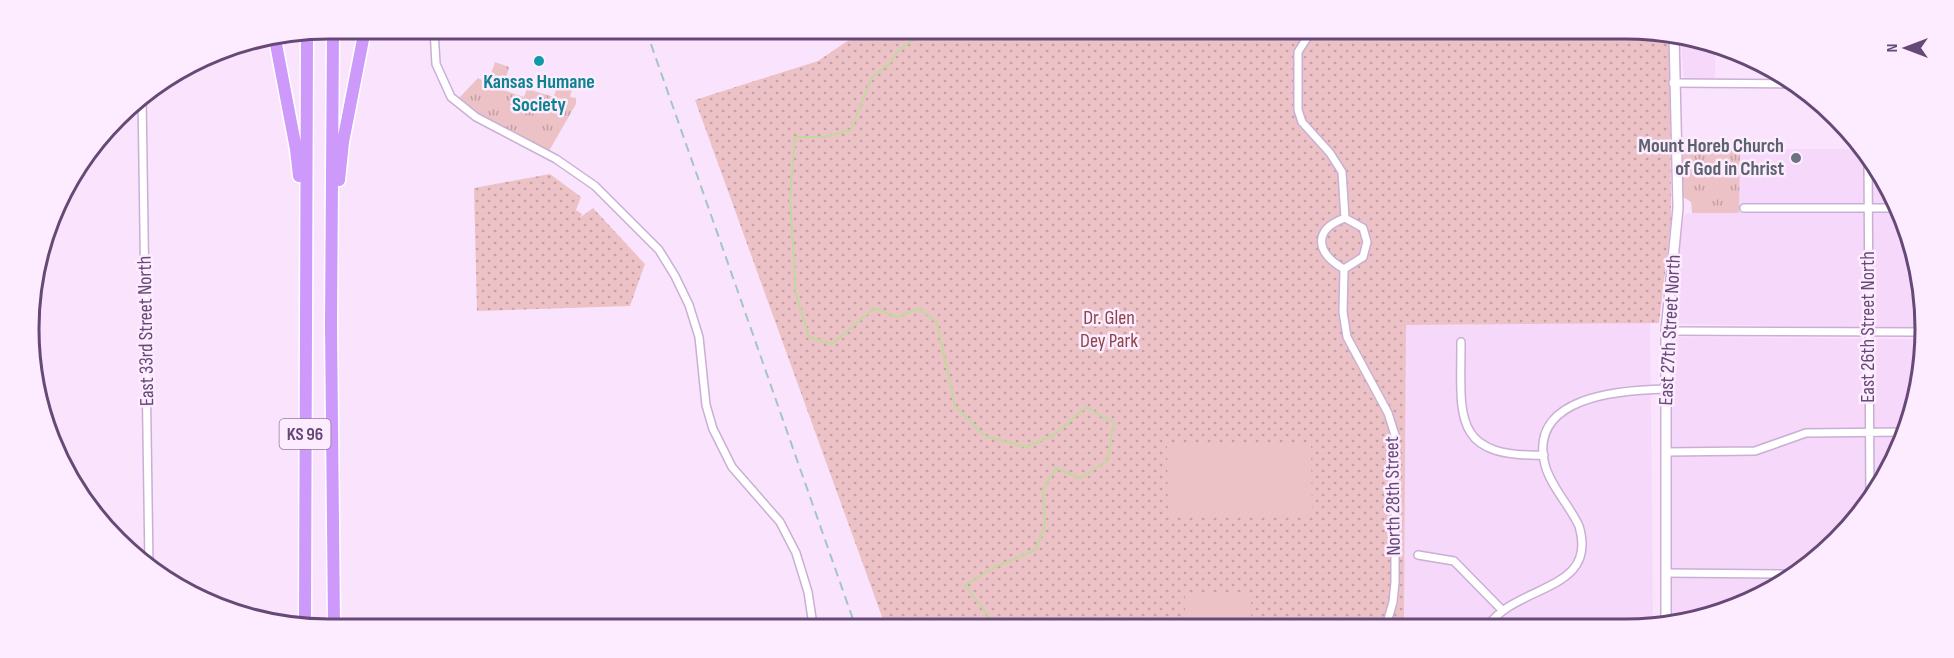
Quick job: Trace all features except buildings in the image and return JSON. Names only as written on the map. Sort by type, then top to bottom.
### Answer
[{"type":"highway","name":"KS 96","points":[[333,39],[331,325],[334,619]]},
{"type":"highway","points":[[331,325],[336,212],[343,142],[363,39]]},
{"type":"highway","name":"KS 96","points":[[305,618],[307,40]]},
{"type":"highway","points":[[275,44],[296,149],[305,243]]},
{"type":"street","points":[[435,39],[436,64],[451,97],[476,117],[556,159],[595,186],[659,250],[689,305],[699,337],[706,405],[713,429],[732,466],[780,522],[796,553],[808,592],[812,619]]},
{"type":"street","points":[[1306,39],[1298,52],[1298,110],[1306,128],[1330,153],[1342,172],[1345,218]]},
{"type":"street","name":"East 27th Street North","points":[[1666,616],[1666,331],[1678,207],[1673,83],[1674,43]]},
{"type":"street","points":[[1673,83],[1779,84]]},
{"type":"street","name":"East 33rd Street North","points":[[142,107],[149,556]]},
{"type":"street","name":"East 26th Street North","points":[[1868,171],[1870,484]]},
{"type":"street","points":[[1744,208],[1888,208]]},
{"type":"street","points":[[1345,218],[1363,228],[1367,242],[1363,257],[1344,269],[1328,260],[1322,250],[1322,239],[1327,229],[1345,218]]},
{"type":"street","name":"North 28th Street","points":[[1344,269],[1343,312],[1347,337],[1389,413],[1395,435],[1395,582],[1388,619]]},
{"type":"street","points":[[1666,331],[1915,332]]},
{"type":"street","points":[[1461,342],[1463,410],[1474,438],[1492,451],[1505,455],[1544,455]]},
{"type":"street","points":[[1494,619],[1502,610],[1519,599],[1564,578],[1575,569],[1580,559],[1583,537],[1580,526],[1547,471],[1544,436],[1548,429],[1554,421],[1575,405],[1606,393],[1666,389]]},
{"type":"street","points":[[1666,452],[1755,451],[1806,433],[1896,432]]},
{"type":"street","points":[[1419,555],[1454,561],[1502,610]]},
{"type":"street","points":[[1666,573],[1780,574]]},
{"type":"shaded area","points":[[1682,45],[1715,53],[1715,78],[1686,79],[1683,76]]},
{"type":"shaded area","points":[[1740,149],[1852,149],[1876,184],[1900,236],[1913,291],[1915,328],[1676,324],[1672,303],[1683,219],[1686,214],[1692,213],[1739,213]]},
{"type":"shaded area","points":[[1650,323],[1653,618],[1404,619],[1406,325]]},
{"type":"shaded area","points":[[1677,337],[1914,339],[1909,386],[1893,440],[1866,490],[1843,520],[1802,559],[1770,580],[1718,604],[1671,615],[1671,347]]},
{"type":"green space","name":"Dr. Glen Dey Park","points":[[850,39],[1625,39],[1670,42],[1671,222],[1659,323],[1406,325],[1404,619],[883,619],[695,100],[818,61]]},
{"type":"green space","points":[[495,62],[509,67],[503,90],[524,97],[527,89],[554,97],[556,88],[562,90],[564,81],[573,84],[570,97],[576,98],[576,104],[549,151],[478,113],[459,98],[478,78],[488,83]]},
{"type":"green space","points":[[1683,148],[1740,149],[1739,213],[1692,213],[1691,202],[1683,197]]},
{"type":"green space","points":[[550,174],[581,197],[576,210],[582,214],[581,217],[593,208],[645,264],[630,306],[477,311],[474,188]]},
{"type":"green space","points":[[1311,444],[1312,516],[1168,517],[1167,445]]},
{"type":"green space","points":[[1185,593],[1251,593],[1251,619],[1185,619]]},
{"type":"waterway","points":[[914,39],[897,52],[889,64],[872,77],[851,130],[823,137],[795,137],[790,199],[796,294],[809,337],[832,344],[874,308],[897,317],[920,308],[937,323],[955,406],[985,436],[1026,447],[1055,434],[1086,407],[1114,423],[1107,461],[1080,478],[1056,468],[1043,489],[1045,526],[1035,550],[995,567],[965,585],[990,619]]},
{"type":"railway","points":[[649,39],[853,619]]},
{"type":"place","name":"Kansas Humane Society","points":[[539,61]]},
{"type":"place","name":"Mount Horeb Church of God in Christ","points":[[1796,158]]}]
